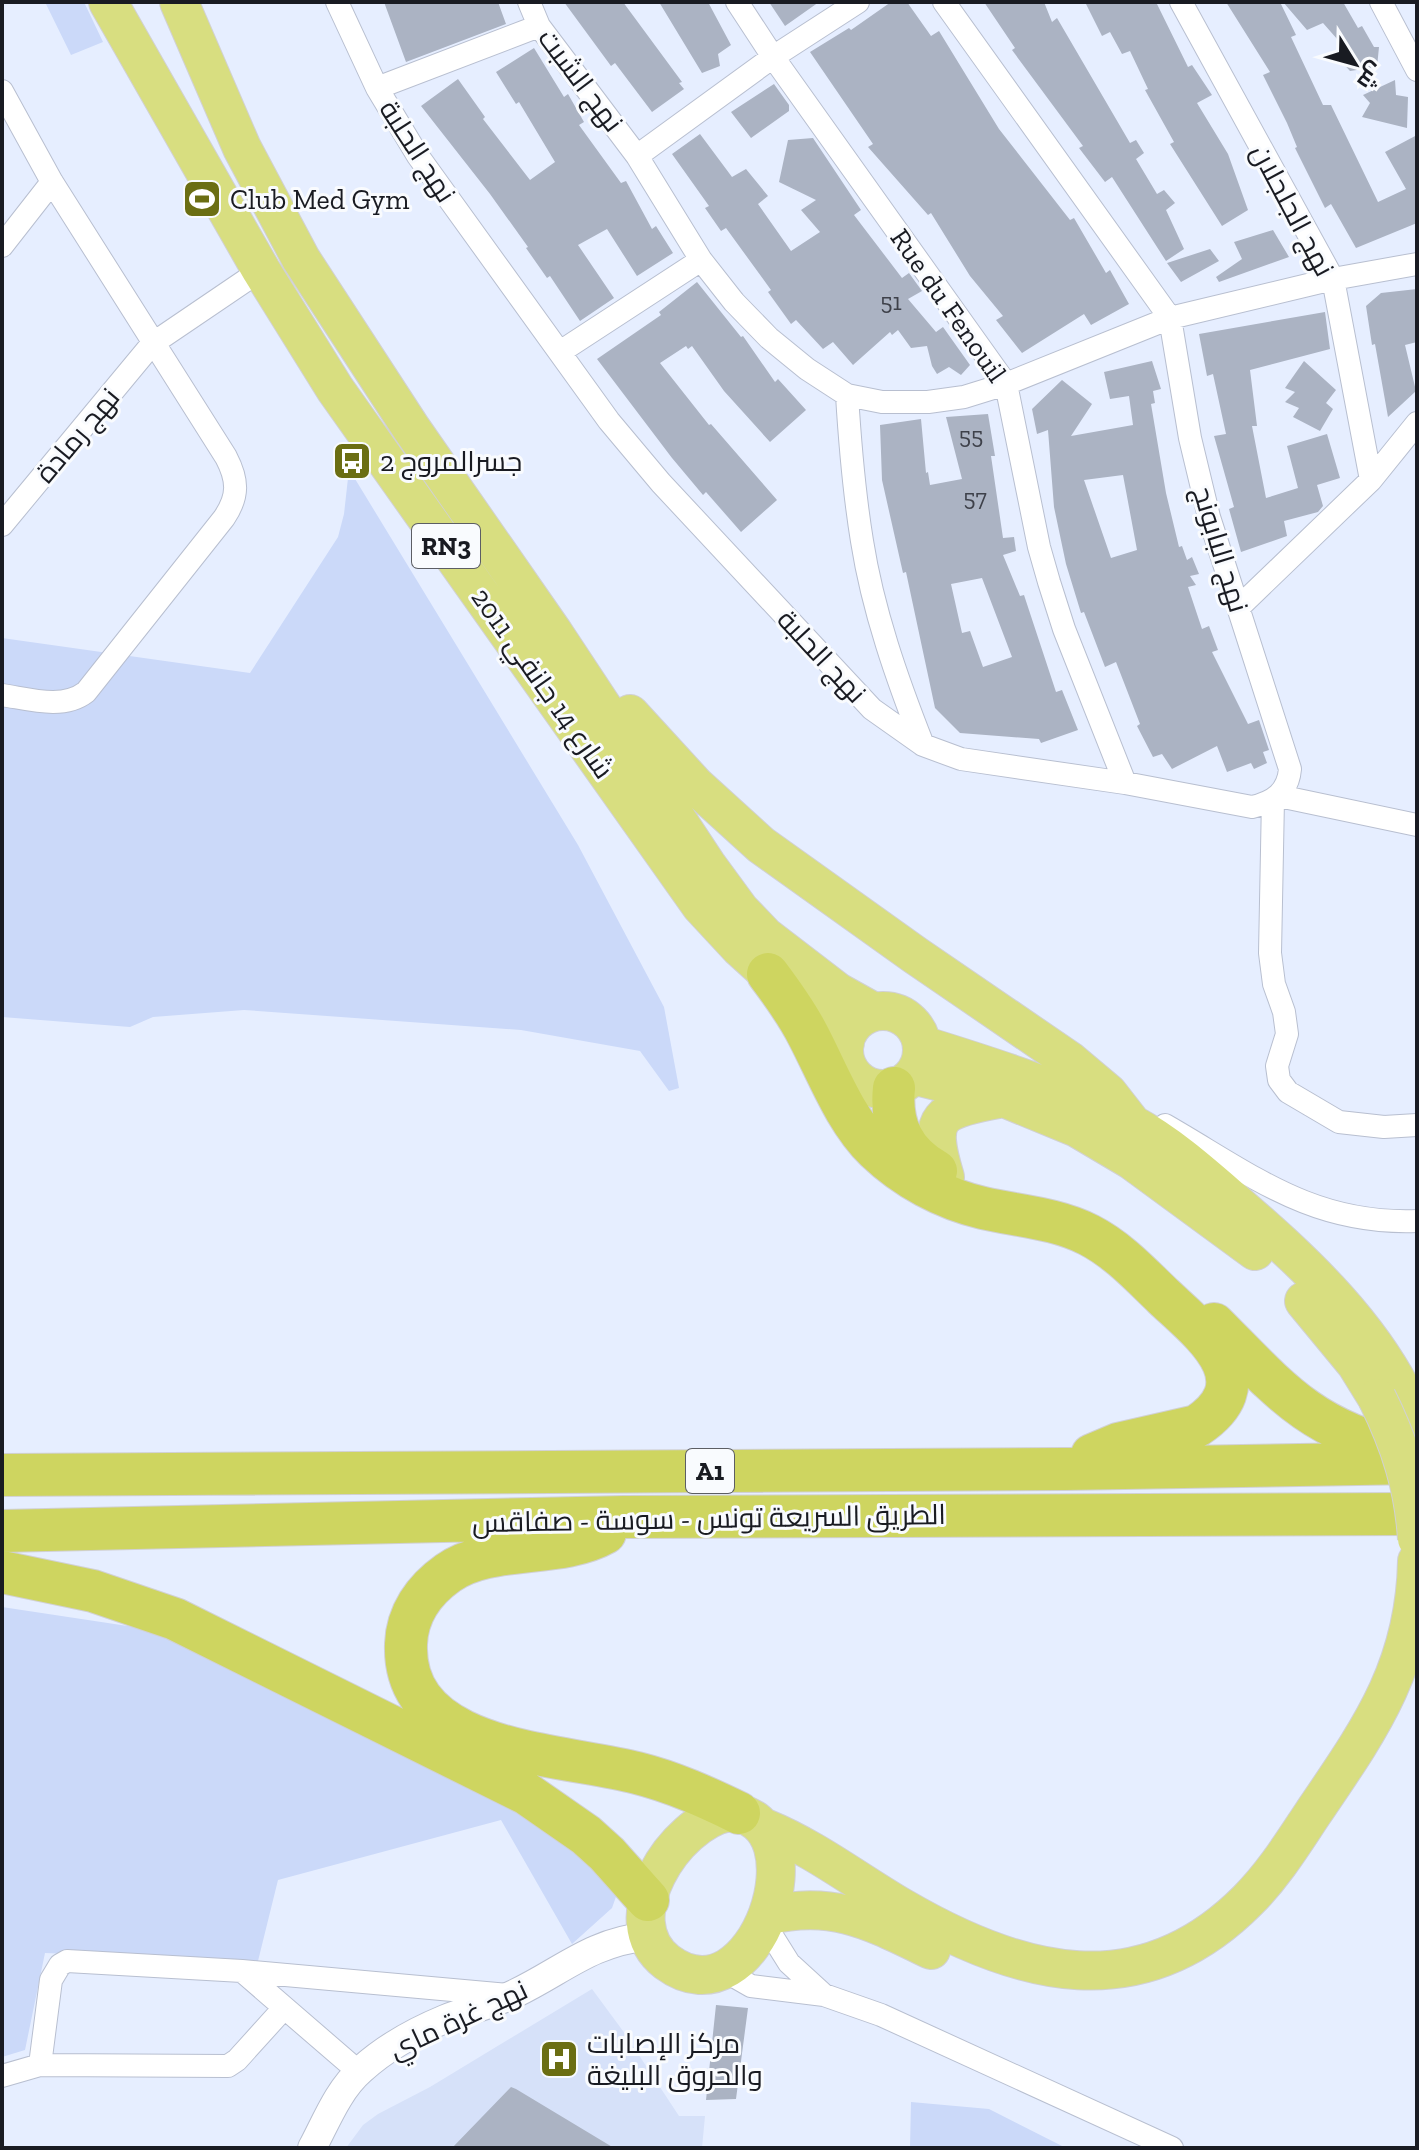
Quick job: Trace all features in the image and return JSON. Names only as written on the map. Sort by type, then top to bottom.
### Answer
[{"type":"highway","name":"شارع 14 جانفي 2011","points":[[108,2],[261,270],[335,389],[693,895],[719,926],[768,974],[845,1043],[844,1054],[853,1075],[871,1088],[910,1069],[910,1022],[900,1015],[874,1012],[827,984],[765,936],[740,910],[707,865],[301,259],[242,148],[179,2]]},
{"type":"highway","points":[[124,2],[133,22],[140,60]]},
{"type":"highway","points":[[154,2],[168,19],[194,39]]},
{"type":"highway","points":[[553,632],[580,657],[695,785],[741,829],[867,922],[1070,1061],[1108,1093],[1133,1125]]},
{"type":"highway","points":[[768,974],[807,1031],[856,1125],[877,1151],[927,1187],[953,1199],[981,1208],[1054,1222],[1089,1235],[1125,1259],[1217,1349],[1226,1373],[1226,1386],[1217,1409],[1207,1419],[1185,1430],[1104,1449],[1065,1469]]},
{"type":"highway","points":[[845,1043],[855,1023],[874,1012]]},
{"type":"highway","points":[[910,1069],[1004,1098],[1051,1116],[1106,1144],[1240,1239],[1274,1270],[1356,1364],[1400,1406]]},
{"type":"highway","points":[[910,1069],[1063,1093],[1133,1125],[1200,1173],[1294,1256],[1362,1328],[1386,1361],[1400,1406],[1395,1434],[1408,1473],[1417,1539]]},
{"type":"highway","points":[[910,1069],[893,1116],[903,1141],[920,1161],[945,1177],[978,1188],[1063,1207],[1112,1229],[1140,1250],[1280,1390],[1311,1415],[1350,1436],[1417,1454]]},
{"type":"highway","points":[[945,1177],[935,1139],[945,1116],[958,1107],[1004,1098]]},
{"type":"highway","name":"الطريق السريعة تونس - سوسة - صفاقس","points":[[2,1475],[1065,1469],[1417,1463]]},
{"type":"highway","name":"الطريق السريعة تونس - سوسة - صفاقس","points":[[2,1531],[624,1517],[1417,1514]]},
{"type":"highway","points":[[624,1517],[608,1531],[589,1540],[467,1563],[438,1580],[426,1592],[410,1620],[405,1653],[413,1686],[433,1713],[461,1730],[547,1756],[658,1779],[752,1820],[808,1849],[925,1920],[1011,1959],[1077,1971],[1138,1966],[1157,1961],[1194,1942],[1247,1902],[1279,1864],[1372,1724],[1397,1671],[1411,1621],[1417,1561]]},
{"type":"highway","points":[[2,1572],[93,1591],[175,1619],[527,1794],[597,1845],[648,1915],[654,1948],[673,1966],[697,1974],[723,1970],[745,1955],[765,1919],[773,1886],[775,1856],[771,1837],[752,1820],[719,1814],[683,1837],[663,1862],[648,1915]]},
{"type":"highway","points":[[765,1919],[801,1909],[854,1915],[981,1973],[1039,1989],[1091,1993],[1144,1986],[1169,1978],[1191,1970],[1233,1946],[1285,1897],[1397,1725],[1417,1682]]},
{"type":"street","name":"نهج الحلبة","points":[[337,2],[377,88],[442,190],[609,421],[661,483],[872,709],[923,745]]},
{"type":"street","name":"نهج الشبت","points":[[529,2],[539,26],[637,156]]},
{"type":"street","name":"Rue du Fenouil","points":[[737,2],[1006,384],[1049,582],[1064,629],[1125,783]]},
{"type":"street","points":[[858,2],[773,57],[637,156],[701,260],[734,302],[769,338],[807,369],[847,395],[882,402],[928,402],[964,397],[1006,384],[1170,318],[1333,279],[1417,264]]},
{"type":"street","name":"نهج البابونج","points":[[944,2],[1170,318],[1190,438],[1209,517],[1290,769],[1288,783],[1276,797],[1269,941],[1274,984],[1287,1023],[1287,1034],[1277,1066],[1279,1080],[1288,1092],[1339,1122],[1384,1127],[1417,1125]]},
{"type":"street","name":"نهج الجلجلان","points":[[1181,2],[1333,279],[1371,480]]},
{"type":"street","points":[[1381,2],[1417,70]]},
{"type":"street","points":[[377,88],[539,26]]},
{"type":"street","points":[[2,91],[52,182],[230,465],[237,493],[232,507],[86,692],[70,701],[58,702],[2,695]]},
{"type":"street","points":[[2,246],[52,182]]},
{"type":"street","points":[[560,352],[701,260]]},
{"type":"street","name":"نهج رمادة","points":[[2,525],[152,344],[261,270]]},
{"type":"street","name":"نهج الحلبة","points":[[847,395],[852,469],[862,543],[900,688],[923,745]]},
{"type":"street","points":[[1238,608],[1371,480],[1417,423]]},
{"type":"street","points":[[872,709],[889,702],[900,688]]},
{"type":"street","points":[[923,745],[951,756],[983,763],[1125,783],[1252,807],[1276,797],[1417,825]]},
{"type":"street","points":[[1108,1093],[1254,1179],[1314,1208],[1364,1220],[1417,1221]]},
{"type":"street","name":"نهج غرة ماي","points":[[312,2148],[337,2100],[359,2072],[381,2054],[443,2020],[513,1995],[595,1948],[615,1927],[648,1915]]},
{"type":"street","points":[[765,1919],[789,1963],[824,1995]]},
{"type":"street","points":[[40,2065],[51,1980],[60,1965],[67,1961],[242,1971],[513,1995]]},
{"type":"street","points":[[723,1970],[751,1986],[824,1995],[881,2015],[1172,2148]]},
{"type":"street","points":[[242,1971],[359,2072]]},
{"type":"street","points":[[2,2076],[40,2065],[228,2066],[284,2008]]},
{"type":"shaded area","points":[[45,2],[84,2],[103,42],[71,55]]},
{"type":"shaded area","points":[[349,469],[578,845],[664,1007],[679,1088],[669,1091],[640,1051],[521,1030],[244,1010],[153,1017],[130,1027],[2,1017],[2,638],[250,673],[338,537]]},
{"type":"shaded area","points":[[2,1607],[154,1630],[508,1803],[600,1857],[618,1891],[612,1908],[572,1944],[501,1820],[278,1880],[258,1961],[45,1953],[25,2050],[2,2057]]},
{"type":"shaded area","name":"مركز الإصابات والحروق البليغة","points":[[592,1989],[679,2116],[705,2116],[702,2148],[346,2148],[363,2125],[378,2114],[430,2087]]},
{"type":"shaded area","points":[[911,2102],[989,2109],[1066,2148],[910,2148]]},
{"type":"building","points":[[384,2],[498,2],[506,24],[406,62]]},
{"type":"building","points":[[564,2],[623,2],[684,89],[652,112],[615,63],[611,66]]},
{"type":"building","points":[[659,2],[708,2],[731,45],[718,54],[720,66],[702,73]]},
{"type":"building","points":[[769,2],[819,2],[785,26]]},
{"type":"building","points":[[891,2],[907,2],[931,36],[939,31],[999,129],[1070,220],[1074,218],[1106,273],[1110,270],[1129,304],[1091,325],[1084,314],[1022,353],[996,320],[1003,316],[970,276],[931,213],[928,215],[868,147],[873,144],[810,52],[849,28],[851,30]]},
{"type":"building","points":[[984,2],[1044,2],[1052,22],[1057,18],[1130,143],[1136,140],[1144,153],[1136,159],[1157,194],[1164,190],[1175,203],[1166,210],[1184,249],[1166,261],[1112,177],[1105,182],[1079,148],[1083,146],[1012,50],[1015,48]]},
{"type":"building","points":[[1085,2],[1156,2],[1188,67],[1192,65],[1212,95],[1197,103],[1228,154],[1248,210],[1222,226],[1170,144],[1174,142],[1145,90],[1148,89],[1130,51],[1122,54],[1110,32],[1102,36]]},
{"type":"building","points":[[1226,2],[1280,2],[1296,35],[1291,37],[1323,105],[1331,105],[1378,202],[1406,189],[1385,152],[1417,135],[1417,223],[1356,248],[1331,204],[1325,208],[1263,75],[1270,72]]},
{"type":"building","points":[[1283,2],[1343,2],[1358,28],[1362,26],[1374,47],[1379,47],[1377,67],[1350,71],[1340,60],[1345,48],[1323,23],[1307,30]]},
{"type":"building","points":[[534,48],[564,97],[568,94],[584,122],[579,125],[621,183],[626,181],[652,229],[656,226],[673,253],[637,276],[607,229],[578,245],[614,298],[580,321],[490,194],[421,106],[458,79],[485,117],[483,119],[530,180],[555,162],[519,102],[516,104],[496,72]]},
{"type":"building","points":[[1395,80],[1396,95],[1408,97],[1407,128],[1362,117],[1370,103],[1363,95]]},
{"type":"building","points":[[774,84],[789,105],[789,111],[751,138],[731,112]]},
{"type":"building","points":[[700,134],[732,177],[746,169],[768,196],[758,204],[791,251],[820,232],[801,210],[816,200],[779,182],[788,140],[813,138],[861,210],[854,215],[902,278],[909,273],[922,291],[908,299],[936,332],[943,327],[970,365],[961,375],[949,367],[937,374],[927,346],[911,348],[898,330],[892,335],[890,332],[853,365],[833,342],[823,349],[796,320],[791,324],[768,292],[771,290],[726,228],[721,231],[705,208],[709,206],[672,154]]},
{"type":"building","points":[[1273,230],[1289,257],[1219,282],[1216,277],[1242,259],[1234,242]]},
{"type":"building","points":[[1210,249],[1219,261],[1181,282],[1167,263]]},
{"type":"building","points":[[697,282],[743,336],[775,382],[778,379],[806,410],[770,442],[724,391],[692,346],[688,349],[686,346],[660,363],[709,425],[777,500],[741,532],[706,492],[703,495],[672,458],[597,359],[661,315],[659,312]]},
{"type":"building","points":[[1417,289],[1417,342],[1405,345],[1416,391],[1388,417],[1366,306],[1381,293]]},
{"type":"building","points":[[1325,312],[1330,349],[1250,370],[1257,426],[1252,426],[1266,498],[1298,488],[1287,446],[1327,434],[1340,478],[1317,485],[1323,506],[1318,512],[1284,521],[1287,536],[1241,552],[1229,509],[1234,507],[1214,436],[1226,434],[1213,374],[1207,376],[1199,334]]},
{"type":"building","points":[[1152,361],[1161,389],[1153,391],[1155,403],[1151,404],[1166,493],[1179,547],[1182,546],[1187,560],[1192,557],[1199,574],[1190,576],[1196,585],[1188,587],[1202,629],[1209,626],[1218,650],[1212,652],[1248,724],[1259,720],[1269,750],[1263,752],[1267,763],[1254,769],[1251,763],[1227,772],[1217,746],[1172,769],[1162,754],[1153,757],[1137,726],[1140,724],[1116,662],[1105,667],[1084,612],[1081,613],[1066,564],[1054,507],[1048,430],[1037,434],[1032,409],[1062,380],[1092,404],[1071,436],[1133,425],[1129,396],[1110,399],[1104,372]],"holes":[[[1123,475],[1137,550],[1111,558],[1084,480]]]},
{"type":"building","points":[[1304,361],[1336,390],[1326,403],[1333,409],[1320,431],[1293,417],[1299,408],[1285,402],[1295,392],[1285,388]]},
{"type":"building","points":[[988,414],[1003,538],[1014,537],[1016,551],[1003,555],[1020,596],[1024,595],[1056,692],[1062,690],[1078,730],[1041,743],[1039,739],[960,733],[935,708],[906,572],[903,573],[882,480],[880,425],[921,419],[930,485],[962,479],[946,417]],"holes":[[[982,578],[1012,657],[983,667],[970,631],[962,633],[951,584]]]},
{"type":"building","points":[[716,2005],[748,2008],[736,2099],[706,2100]]},
{"type":"building","name":"مركز الإصابات والحروق البليغة","points":[[511,2087],[516,2089],[614,2148],[452,2148]]},
{"type":"place","name":"Club Med Gym","points":[[202,199]]},
{"type":"place","name":"جسرالمروج 2","points":[[352,461]]},
{"type":"place","name":"مركز الإصابات والحروق البليغة","points":[[559,2059]]}]
